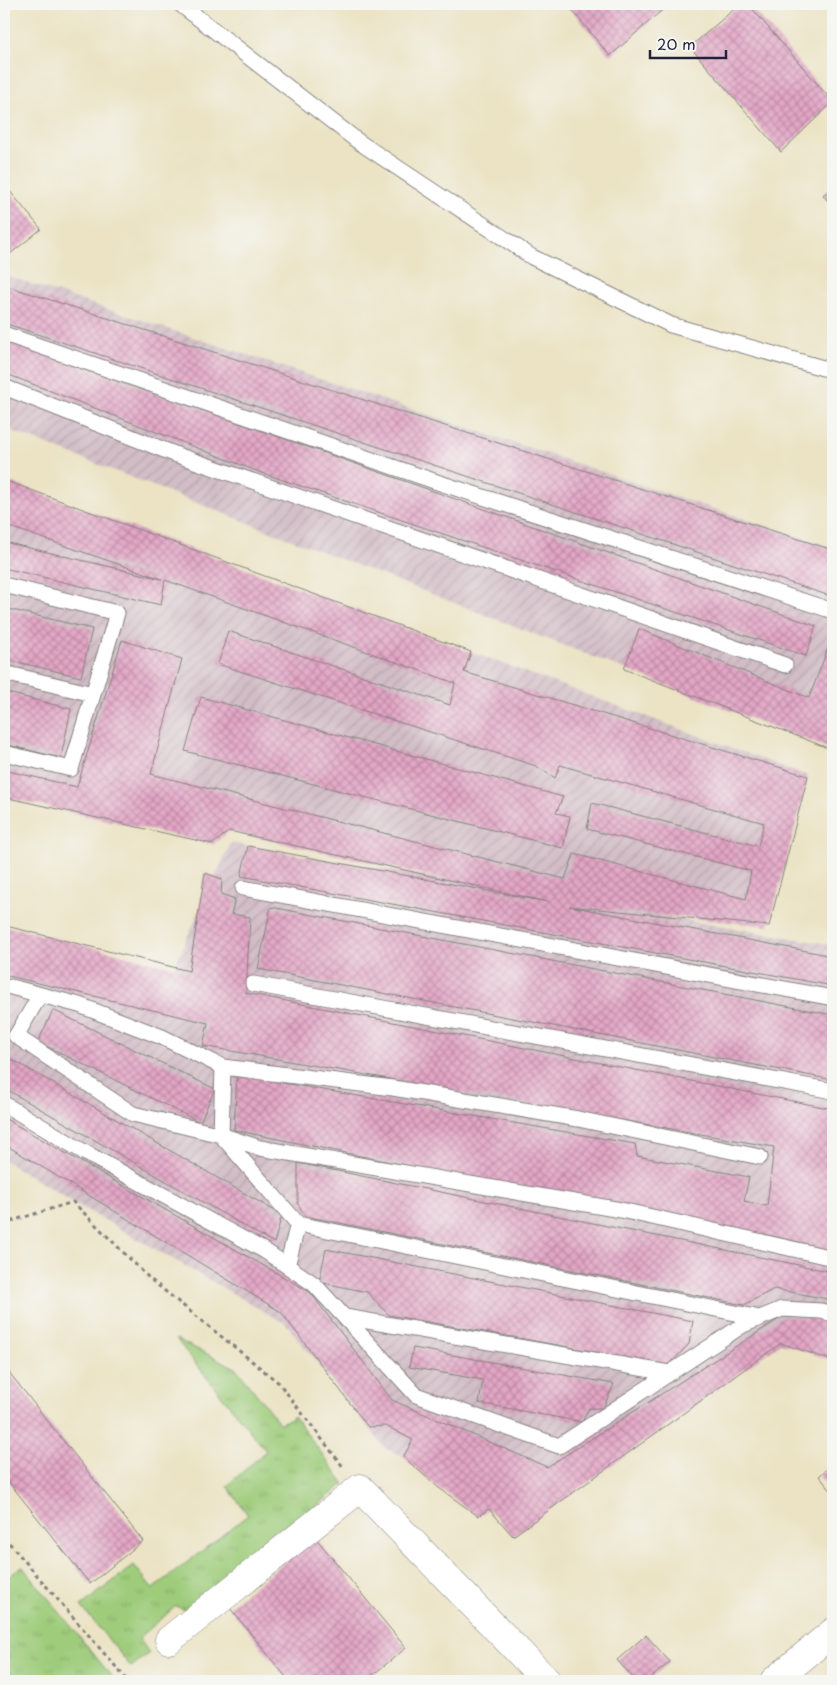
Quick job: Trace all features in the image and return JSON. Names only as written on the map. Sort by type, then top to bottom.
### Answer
[{"type":"street","points":[[169,1640],[360,1488],[547,1681]]},
{"type":"street","points":[[774,1681],[833,1632]]},
{"type":"lane","points":[[180,4],[359,142],[532,257],[671,325],[823,368],[833,369]]},
{"type":"lane","points":[[4,334],[440,483],[833,611]]},
{"type":"lane","points":[[4,387],[177,455],[785,665]]},
{"type":"lane","points":[[4,585],[117,613],[71,769],[4,753]]},
{"type":"lane","points":[[4,673],[93,694]]},
{"type":"lane","points":[[243,888],[833,998]]},
{"type":"lane","points":[[254,984],[833,1091]]},
{"type":"lane","points":[[11,987],[78,1005],[162,1037],[223,1067],[402,1090],[578,1119],[760,1157]]},
{"type":"lane","points":[[40,995],[16,1036],[132,1114],[221,1135],[260,1148],[621,1210],[833,1258]]},
{"type":"lane","points":[[223,1067],[221,1135],[298,1224],[760,1318]]},
{"type":"lane","points":[[4,1104],[84,1152],[266,1251],[314,1284],[416,1395],[559,1446],[743,1325],[782,1308],[821,1310],[833,1314]]},
{"type":"lane","points":[[287,1266],[298,1224]]},
{"type":"lane","points":[[344,1317],[669,1373]]},
{"type":"path","points":[[4,1226],[15,1220],[72,1202],[150,1279],[279,1383],[360,1488]]},
{"type":"path","points":[[4,1537],[128,1681]]},
{"type":"shaded area","points":[[4,275],[833,548],[833,750],[4,428]]},
{"type":"shaded area","points":[[4,480],[808,776],[769,926],[229,831],[213,844],[4,797]]},
{"type":"shaded area","points":[[231,843],[833,945],[833,1341],[798,1323],[523,1514],[385,1448],[286,1324],[73,1202],[4,1160],[4,931],[172,970]]},
{"type":"green space","points":[[176,1339],[236,1368],[280,1424],[294,1416],[344,1484],[186,1610],[176,1606],[139,1638],[149,1653],[131,1667],[81,1606],[134,1565],[153,1589],[248,1515],[227,1486],[266,1451]]},
{"type":"green space","points":[[22,1566],[113,1678],[109,1681],[4,1681],[4,1581]]},
{"type":"building","points":[[567,4],[669,4],[610,56]]},
{"type":"building","points":[[740,4],[748,4],[833,102],[781,152],[690,47]]},
{"type":"building","points":[[4,184],[41,229],[4,259]]},
{"type":"building","points":[[833,187],[833,207],[823,195]]},
{"type":"building","points":[[4,285],[833,550],[833,597],[4,323]]},
{"type":"building","points":[[4,340],[816,626],[806,656],[262,473],[4,373]]},
{"type":"building","points":[[4,480],[471,652],[464,672],[808,776],[769,926],[569,906],[833,956],[833,986],[241,876],[248,846],[548,902],[229,831],[213,844],[4,797],[4,770],[77,787],[122,640],[182,659],[151,774],[565,879],[574,854],[746,899],[751,871],[587,829],[592,803],[758,846],[764,823],[560,765],[555,778],[536,766],[218,664],[228,631],[450,705],[455,683],[165,580],[161,605],[4,568],[4,542],[162,579],[4,525]]},
{"type":"building","points":[[4,608],[92,629],[81,677],[4,659]]},
{"type":"building","points":[[639,629],[809,698],[833,635],[833,750],[624,669]]},
{"type":"building","points":[[4,692],[71,709],[61,758],[4,744]]},
{"type":"building","points":[[201,697],[563,797],[556,813],[570,816],[563,848],[185,751]]},
{"type":"building","points":[[205,873],[222,879],[221,894],[235,899],[231,914],[250,917],[246,993],[833,1109],[833,1253],[234,1130],[237,1075],[635,1144],[637,1156],[749,1177],[744,1201],[767,1206],[774,1147],[203,1046],[208,1023],[4,975],[4,935],[6,926],[189,971]]},
{"type":"building","points":[[271,907],[833,1015],[833,1080],[258,969]]},
{"type":"building","points":[[53,1010],[215,1089],[200,1122],[38,1042]]},
{"type":"building","points":[[4,1055],[282,1215],[274,1243],[4,1088]]},
{"type":"building","points":[[4,1118],[310,1292],[392,1400],[547,1467],[782,1317],[825,1318],[833,1322],[833,1361],[781,1343],[513,1536],[489,1509],[478,1516],[439,1488],[403,1457],[413,1440],[386,1426],[368,1427],[281,1312],[4,1144]]},
{"type":"building","points":[[298,1163],[833,1272],[833,1300],[774,1289],[744,1305],[305,1216],[298,1204]]},
{"type":"building","points":[[326,1249],[693,1321],[689,1344],[669,1365],[389,1315],[367,1292],[319,1282]]},
{"type":"building","points":[[413,1348],[614,1384],[603,1408],[589,1408],[582,1422],[479,1403],[483,1380],[409,1367]]},
{"type":"building","points":[[4,1366],[143,1541],[90,1584],[4,1476]]},
{"type":"building","points":[[833,1464],[833,1493],[819,1476]]},
{"type":"building","points":[[315,1537],[406,1648],[365,1681],[289,1681],[229,1607]]},
{"type":"building","points":[[646,1635],[670,1662],[647,1681],[636,1681],[617,1660]]}]
